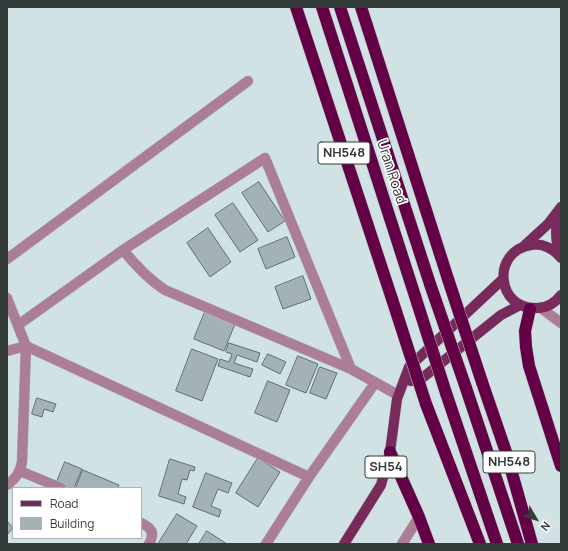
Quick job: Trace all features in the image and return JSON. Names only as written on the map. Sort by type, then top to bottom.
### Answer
[{"type":"highway","name":"NH548","points":[[296,7],[426,404],[480,544]]},
{"type":"highway","name":"Uran Road","points":[[322,7],[446,393],[497,544]]},
{"type":"highway","name":"Uran Road","points":[[340,7],[430,284],[518,544]]},
{"type":"highway","name":"NH548","points":[[361,7],[448,279],[506,452],[532,544]]},
{"type":"highway","points":[[530,307],[525,331],[529,366],[561,466]]},
{"type":"highway","points":[[553,441],[561,431]]},
{"type":"highway","points":[[390,452],[419,517],[429,544]]},
{"type":"main road","points":[[530,307],[511,298],[505,289],[503,279],[504,269],[508,259],[548,224],[561,207]]},
{"type":"main road","points":[[561,207],[555,228],[556,243],[561,257]]},
{"type":"main road","points":[[524,246],[533,244],[543,246],[553,250],[561,257]]},
{"type":"main road","name":"SH54","points":[[344,544],[381,486],[390,452],[398,395],[409,367],[503,279]]},
{"type":"main road","points":[[404,382],[421,379],[501,315],[530,307],[552,304],[561,295]]},
{"type":"street","points":[[7,259],[248,81]]},
{"type":"street","points":[[18,325],[123,250],[264,158],[351,369]]},
{"type":"street","points":[[123,250],[151,281],[165,290],[351,369],[398,395]]},
{"type":"street","points":[[7,298],[26,346],[23,455],[20,471],[7,485]]},
{"type":"street","points":[[530,307],[561,323]]},
{"type":"street","points":[[7,351],[26,346],[308,478]]},
{"type":"street","points":[[266,544],[308,478],[375,383]]},
{"type":"street","points":[[20,471],[58,487]]},
{"type":"street","points":[[402,544],[419,517]]},
{"type":"street","points":[[142,524],[153,532],[153,537],[149,544]]},
{"type":"building","points":[[259,182],[285,221],[268,232],[242,193]]},
{"type":"building","points":[[233,203],[258,240],[240,252],[215,215]]},
{"type":"building","points":[[208,228],[231,262],[210,277],[187,243]]},
{"type":"building","points":[[287,237],[295,257],[266,269],[258,249]]},
{"type":"building","points":[[303,276],[311,299],[283,309],[275,287]]},
{"type":"building","points":[[205,312],[235,324],[224,351],[194,339]]},
{"type":"building","points":[[229,343],[260,353],[257,362],[237,355],[234,363],[253,369],[250,377],[218,366],[220,359],[229,362],[232,354],[226,352]]},
{"type":"building","points":[[192,349],[218,359],[202,401],[176,391]]},
{"type":"building","points":[[268,354],[286,362],[280,374],[262,365]]},
{"type":"building","points":[[298,356],[318,364],[306,393],[286,385]]},
{"type":"building","points":[[320,367],[337,373],[326,399],[310,393]]},
{"type":"building","points":[[268,381],[290,390],[277,422],[255,413]]},
{"type":"building","points":[[37,398],[56,404],[53,412],[44,409],[42,417],[32,414]]},
{"type":"building","points":[[258,458],[280,472],[258,507],[236,493]]},
{"type":"building","points":[[170,459],[195,467],[194,471],[190,470],[187,480],[182,479],[178,494],[186,497],[184,504],[159,496]]},
{"type":"building","points":[[65,462],[82,469],[74,487],[64,487],[56,484]]},
{"type":"building","points":[[83,470],[119,485],[118,487],[76,487]]},
{"type":"building","points":[[206,473],[232,483],[228,493],[218,489],[211,506],[221,510],[219,517],[193,507]]},
{"type":"building","points":[[177,514],[197,526],[186,544],[158,544]]},
{"type":"building","points":[[7,521],[12,527],[12,529],[7,535]]},
{"type":"building","points":[[207,531],[227,544],[199,544]]}]
